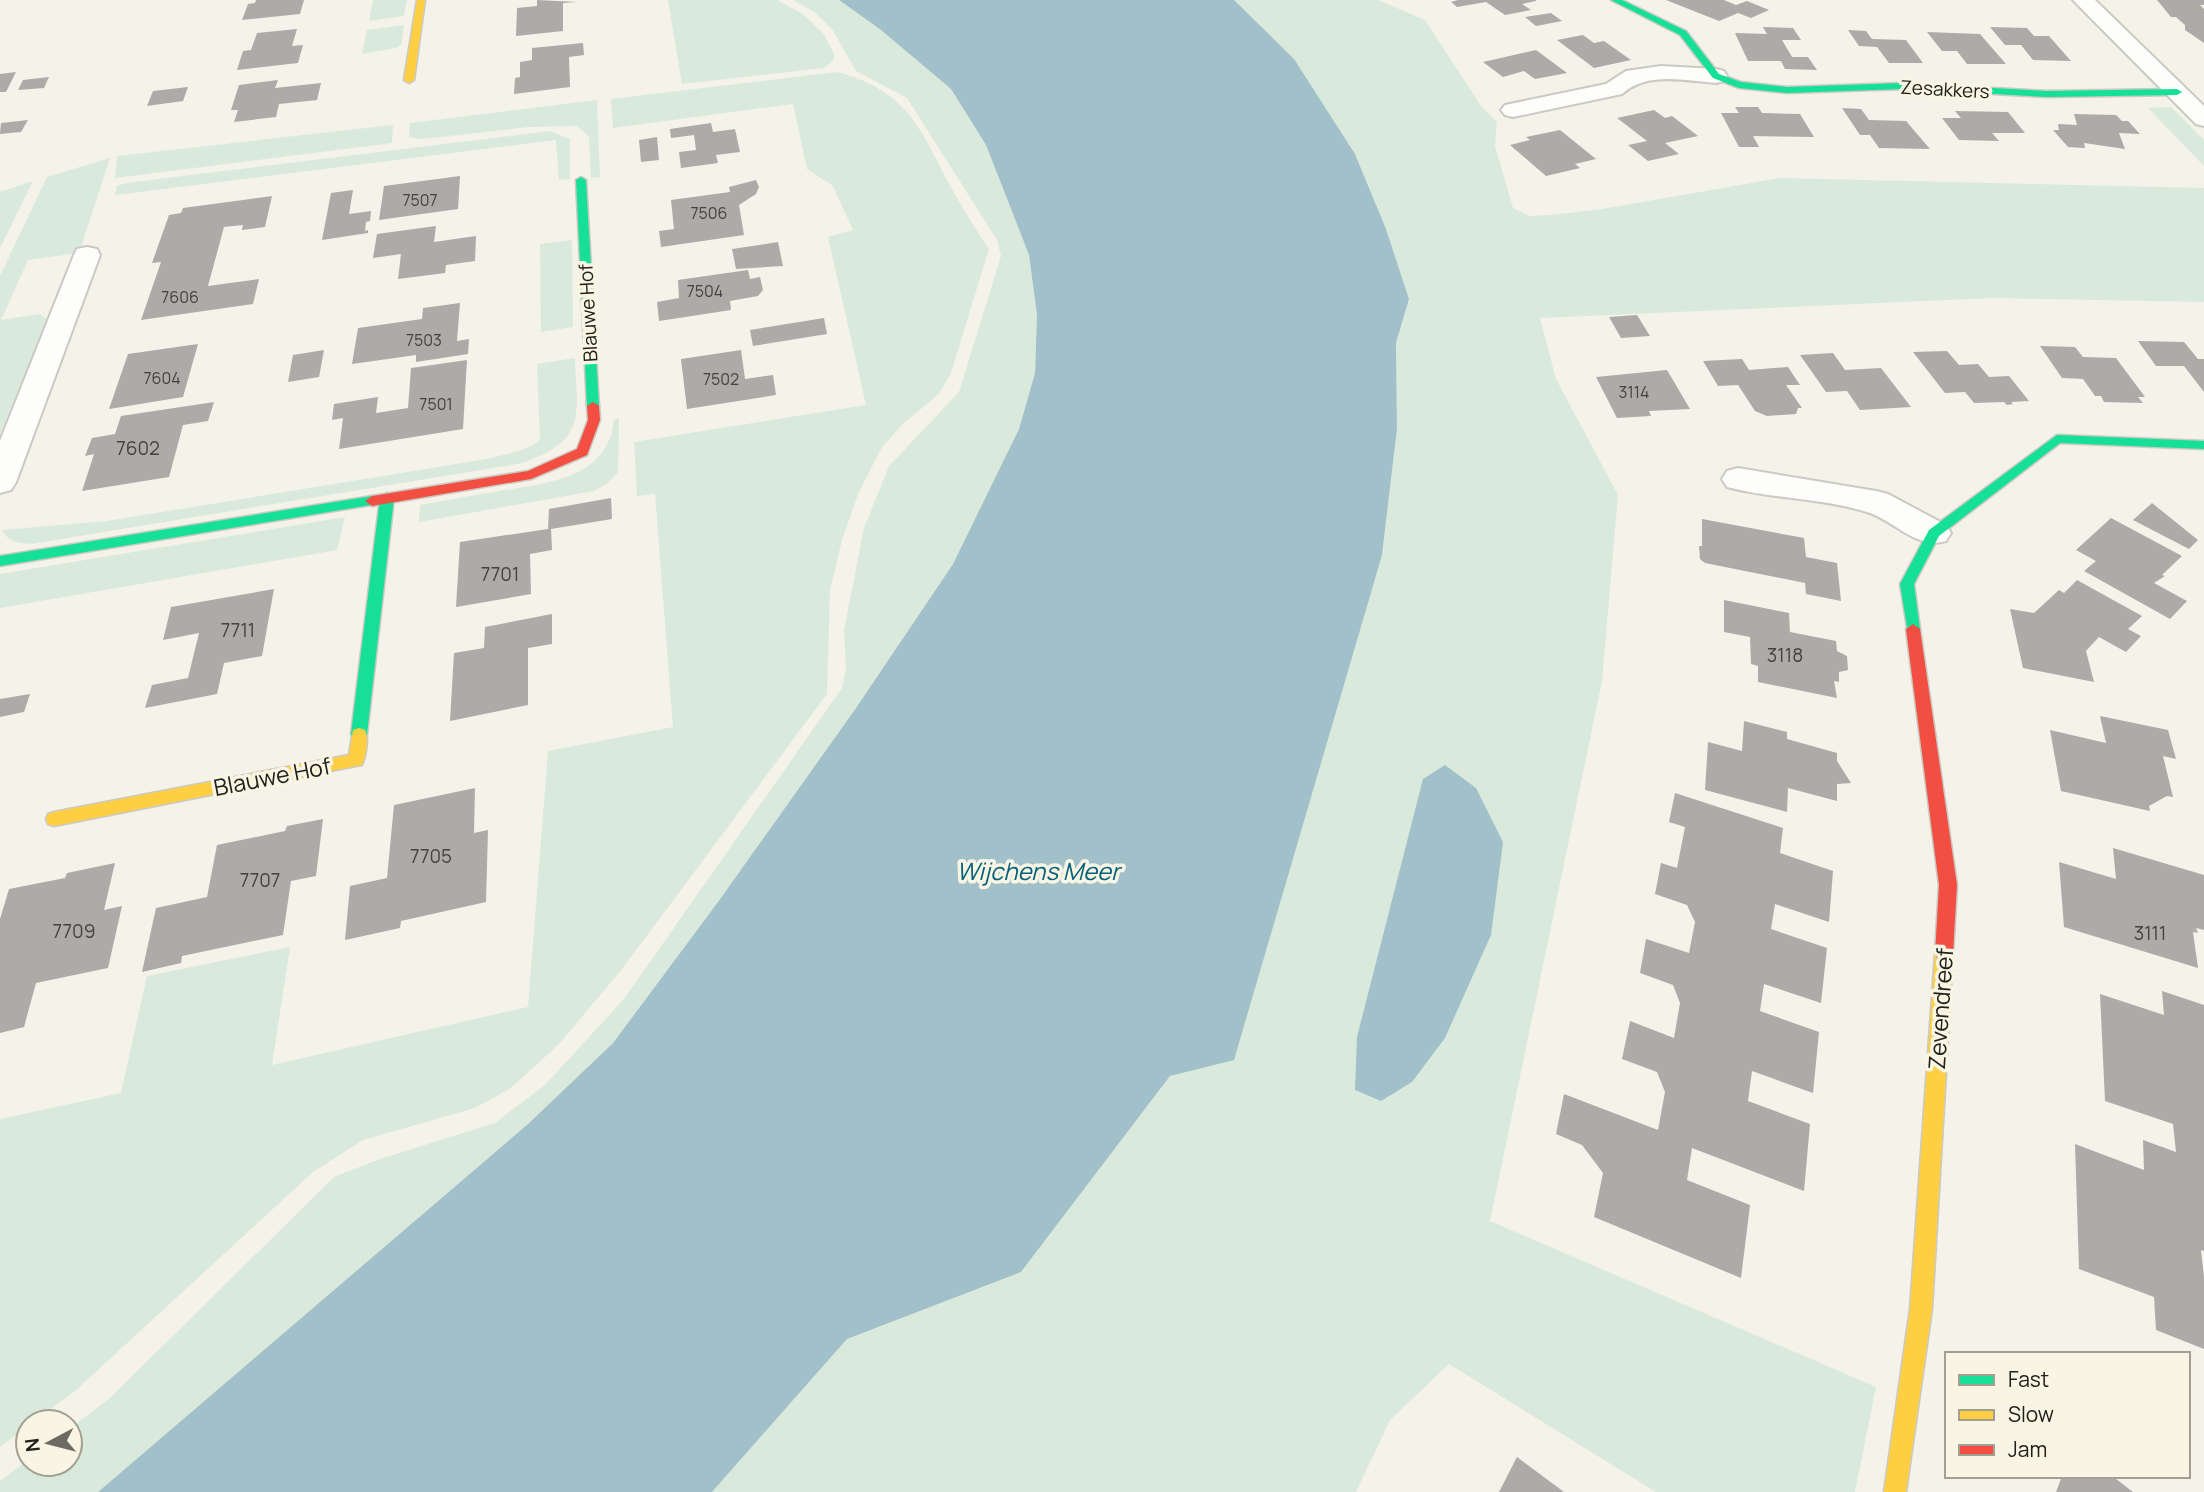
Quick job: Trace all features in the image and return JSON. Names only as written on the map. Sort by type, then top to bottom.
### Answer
[{"type":"street","points":[[410,80],[421,0]]},
{"type":"street","points":[[1615,0],[1682,33],[1716,75]]},
{"type":"street","points":[[2083,0],[2204,119]]},
{"type":"street","name":"Zesakkers","points":[[1513,110],[1614,89],[1622,79],[1646,75],[1716,75],[1738,85],[1787,90],[1903,86],[2047,94],[2177,92]]},
{"type":"street","name":"Blauwe Hof","points":[[0,561],[531,475],[582,452],[594,420],[581,180]]},
{"type":"street","points":[[0,482],[87,255]]},
{"type":"street","name":"Zevendreef","points":[[1895,1492],[1921,1309],[1948,885],[1907,584],[1934,533],[2057,439],[2204,445]]},
{"type":"street","points":[[1738,479],[1876,502],[1934,533]]},
{"type":"street","name":"Blauwe Hof","points":[[54,820],[356,760],[387,498]]},
{"type":"green space","points":[[373,0],[407,0],[404,16],[369,21]]},
{"type":"green space","points":[[668,0],[777,0],[803,14],[823,33],[835,56],[824,68],[682,84]]},
{"type":"green space","points":[[793,0],[839,0],[881,30],[951,89],[986,145],[1029,255],[1037,315],[1035,373],[1019,429],[953,564],[856,708],[718,902],[613,1043],[528,1124],[98,1492],[0,1492],[0,1481],[14,1470],[14,1478],[84,1478],[84,1418],[109,1399],[334,1177],[380,1159],[495,1123],[545,1085],[624,999],[842,688],[846,669],[844,630],[864,528],[889,466],[959,392],[1001,256],[997,240],[907,98],[856,71],[832,29],[814,12]]},
{"type":"green space","points":[[1234,0],[1378,0],[1425,20],[1481,106],[1497,122],[1495,146],[1513,208],[1529,216],[1602,209],[1780,178],[2204,188],[2204,302],[1992,298],[1540,318],[1556,379],[1618,495],[1602,681],[1490,1221],[1876,1387],[1855,1492],[1656,1492],[1449,1364],[1390,1420],[1356,1492],[712,1492],[847,1339],[1021,1272],[1170,1076],[1382,555],[1397,429],[1396,343],[1409,299],[1386,229],[1355,154],[1271,37]]},
{"type":"green space","points":[[404,25],[401,45],[362,54],[367,30]]},
{"type":"green space","points":[[836,72],[852,76],[877,88],[906,111],[989,249],[951,373],[939,394],[905,422],[882,447],[858,494],[842,540],[830,590],[827,694],[622,969],[560,1043],[511,1088],[475,1108],[363,1140],[313,1172],[75,1391],[52,1408],[14,1408],[14,1436],[0,1447],[0,1119],[121,1093],[147,976],[290,947],[272,1065],[528,1007],[548,751],[673,727],[655,494],[637,496],[634,442],[866,405],[828,237],[853,230],[833,186],[807,169],[793,104],[613,128],[611,99]]},
{"type":"green space","points":[[597,100],[600,177],[591,178],[589,137],[577,126],[529,127],[422,139],[409,137],[410,123]]},
{"type":"green space","points":[[2171,107],[2204,140],[2204,166],[2148,108]]},
{"type":"green space","points":[[393,125],[392,143],[115,178],[117,156]]},
{"type":"green space","points":[[550,131],[570,139],[570,179],[559,180],[556,140],[115,195],[117,186],[126,183]]},
{"type":"green space","points":[[110,158],[79,253],[28,260],[1,320],[39,314],[47,319],[0,434],[0,276],[47,177]]},
{"type":"green space","points":[[33,181],[0,248],[0,192]]},
{"type":"green space","points":[[572,240],[573,327],[541,332],[540,244]]},
{"type":"green space","points":[[575,358],[577,396],[574,424],[558,445],[523,463],[31,544],[14,541],[2,530],[107,521],[487,459],[515,452],[540,440],[537,364]]},
{"type":"green space","points":[[619,418],[618,472],[594,491],[419,522],[420,505],[537,485],[572,475],[600,455],[609,440],[614,420]]},
{"type":"green space","points":[[345,517],[337,550],[0,608],[0,574]]},
{"type":"water","name":"Wijchens Meer","points":[[839,0],[1234,0],[1294,59],[1355,154],[1386,229],[1409,299],[1396,343],[1397,429],[1382,555],[1234,1060],[1170,1076],[1021,1272],[847,1339],[712,1492],[98,1492],[528,1124],[613,1043],[718,902],[856,708],[953,564],[1019,429],[1035,373],[1037,315],[1029,255],[986,145],[951,89],[881,30]]},
{"type":"water","points":[[1445,765],[1476,788],[1503,842],[1491,935],[1445,1038],[1412,1082],[1381,1101],[1355,1090],[1357,1037],[1423,779]]},
{"type":"building","points":[[256,0],[304,0],[300,14],[242,20],[248,4],[255,3]]},
{"type":"building","points":[[537,0],[577,2],[563,3],[563,31],[516,36],[517,8],[537,6]]},
{"type":"building","points":[[1666,0],[1724,0],[1736,5],[1747,1],[1769,10],[1751,18],[1738,13],[1719,21]]},
{"type":"building","points":[[2157,0],[2204,0],[2204,5],[2200,5],[2204,9],[2204,43],[2185,30],[2185,25],[2176,17],[2171,17]]},
{"type":"building","points":[[1536,1],[1522,4],[1531,10],[1505,15],[1486,2],[1457,7],[1451,2]]},
{"type":"building","points":[[1551,13],[1562,21],[1536,26],[1525,17]]},
{"type":"building","points":[[1763,27],[1793,28],[1801,40],[1782,40],[1792,57],[1808,57],[1817,70],[1785,69],[1781,61],[1748,61],[1735,33],[1767,34]]},
{"type":"building","points":[[1990,27],[2027,28],[2034,36],[2049,36],[2071,61],[2033,60],[2021,45],[2005,45]]},
{"type":"building","points":[[297,29],[292,46],[303,45],[298,63],[237,70],[243,51],[251,50],[257,33]]},
{"type":"building","points":[[1848,30],[1866,31],[1872,39],[1906,40],[1923,63],[1889,63],[1877,47],[1859,46]]},
{"type":"building","points":[[1927,32],[1980,34],[2006,64],[1967,64],[1957,51],[1942,51]]},
{"type":"building","points":[[1583,35],[1594,43],[1604,41],[1631,60],[1594,68],[1557,40]]},
{"type":"building","points":[[583,43],[584,55],[569,57],[570,87],[514,94],[515,78],[520,77],[520,62],[532,60],[532,48]]},
{"type":"building","points":[[1536,50],[1567,73],[1535,79],[1524,71],[1503,77],[1483,62]]},
{"type":"building","points":[[16,72],[6,92],[0,92],[0,74]]},
{"type":"building","points":[[49,77],[44,88],[18,90],[23,80]]},
{"type":"building","points":[[278,80],[275,88],[321,83],[317,100],[279,104],[276,117],[234,122],[238,110],[231,110],[239,85]]},
{"type":"building","points":[[188,87],[183,101],[147,106],[153,91]]},
{"type":"building","points":[[1735,107],[1758,107],[1762,113],[1800,114],[1814,137],[1753,136],[1759,147],[1739,147],[1721,113],[1739,113]]},
{"type":"building","points":[[1842,108],[1861,109],[1869,120],[1906,121],[1930,149],[1879,148],[1870,135],[1860,135]]},
{"type":"building","points":[[1654,110],[1665,118],[1672,116],[1698,136],[1665,143],[1679,154],[1648,161],[1628,145],[1647,141],[1617,118]]},
{"type":"building","points":[[1955,111],[2008,112],[2025,133],[1992,133],[1999,141],[1959,140],[1942,118],[1961,118]]},
{"type":"building","points":[[2074,114],[2116,115],[2122,121],[2128,121],[2140,134],[2119,133],[2125,149],[2084,143],[2085,148],[2068,147],[2053,130],[2059,130],[2058,124],[2077,125]]},
{"type":"building","points":[[28,120],[21,132],[0,134],[1,123]]},
{"type":"building","points":[[711,123],[713,132],[735,129],[740,152],[716,155],[718,163],[681,168],[679,152],[696,150],[694,135],[671,138],[670,129]]},
{"type":"building","points":[[1560,130],[1596,159],[1575,164],[1580,168],[1546,176],[1510,145],[1530,140],[1526,137]]},
{"type":"building","points":[[657,137],[659,160],[641,162],[639,140]]},
{"type":"building","points":[[460,176],[458,209],[379,220],[384,186]]},
{"type":"building","points":[[756,180],[759,187],[756,194],[739,205],[744,235],[661,247],[659,231],[674,229],[671,200],[730,192],[729,187]]},
{"type":"building","points":[[353,190],[349,214],[371,211],[370,221],[366,222],[365,231],[368,230],[368,233],[322,240],[331,193]]},
{"type":"building","points":[[272,196],[265,227],[242,230],[243,225],[224,227],[208,286],[259,279],[253,304],[141,320],[161,262],[152,263],[169,215],[181,213],[183,208]]},
{"type":"building","points":[[436,226],[434,242],[476,236],[475,261],[446,265],[445,273],[398,279],[401,254],[373,258],[377,234]]},
{"type":"building","points":[[778,242],[783,266],[736,269],[732,249]]},
{"type":"building","points":[[748,270],[750,279],[760,277],[763,290],[758,296],[730,301],[731,310],[659,321],[657,302],[679,298],[678,280]]},
{"type":"building","points":[[460,303],[457,341],[469,339],[468,354],[416,362],[416,355],[352,364],[358,328],[422,319],[423,308]]},
{"type":"building","points":[[1637,315],[1650,336],[1621,338],[1609,317]]},
{"type":"building","points":[[824,318],[827,334],[753,346],[750,330]]},
{"type":"building","points":[[2138,341],[2184,342],[2198,359],[2204,359],[2204,392],[2184,366],[2156,366]]},
{"type":"building","points":[[198,344],[183,397],[109,409],[128,354]]},
{"type":"building","points":[[2040,346],[2075,347],[2083,357],[2116,358],[2145,397],[2138,397],[2143,403],[2104,402],[2101,396],[2095,396],[2083,379],[2062,378]]},
{"type":"building","points":[[324,350],[319,377],[288,382],[293,355]]},
{"type":"building","points":[[741,350],[745,379],[773,375],[776,395],[687,409],[681,359]]},
{"type":"building","points":[[1947,351],[1959,365],[1978,364],[1989,377],[2009,376],[2029,401],[2011,402],[2013,404],[2007,405],[2004,402],[1974,403],[1965,392],[1945,393],[1913,352]]},
{"type":"building","points":[[1833,353],[1845,370],[1881,368],[1911,407],[1860,410],[1847,391],[1826,392],[1800,355]]},
{"type":"building","points":[[1742,359],[1749,370],[1788,367],[1800,385],[1786,385],[1802,408],[1798,408],[1796,414],[1767,416],[1755,411],[1738,385],[1718,386],[1703,361]]},
{"type":"building","points":[[467,360],[463,429],[339,449],[343,418],[332,420],[334,404],[378,397],[376,413],[408,408],[411,368]]},
{"type":"building","points":[[1667,370],[1690,409],[1649,411],[1651,416],[1617,418],[1596,377]]},
{"type":"building","points":[[214,402],[208,421],[183,425],[169,477],[82,491],[94,454],[85,456],[92,438],[115,434],[121,416]]},
{"type":"building","points":[[611,498],[612,519],[551,529],[552,550],[530,554],[531,594],[456,607],[460,542],[548,529],[549,509]]},
{"type":"building","points":[[2152,503],[2198,540],[2189,549],[2133,520]]},
{"type":"building","points":[[2111,518],[2182,556],[2162,575],[2165,576],[2154,583],[2187,601],[2170,619],[2084,571],[2096,561],[2076,550]]},
{"type":"building","points":[[1702,519],[1804,538],[1806,557],[1837,563],[1841,601],[1806,594],[1805,583],[1705,563],[1700,559],[1699,546],[1702,546]]},
{"type":"building","points":[[2077,580],[2142,616],[2128,629],[2141,636],[2126,652],[2099,637],[2086,651],[2094,682],[2023,668],[2010,609],[2034,613],[2059,590],[2064,593]]},
{"type":"building","points":[[274,589],[262,656],[224,663],[217,694],[145,708],[152,685],[188,678],[199,633],[163,640],[171,607]]},
{"type":"building","points":[[1724,600],[1789,613],[1790,632],[1836,641],[1837,651],[1847,656],[1848,670],[1839,672],[1839,682],[1834,681],[1837,698],[1758,682],[1758,666],[1751,664],[1750,637],[1724,632]]},
{"type":"building","points":[[552,614],[552,644],[528,648],[528,705],[450,721],[454,653],[484,648],[485,627]]},
{"type":"building","points":[[30,694],[24,712],[0,717],[0,699]]},
{"type":"building","points":[[2100,716],[2168,730],[2176,759],[2163,756],[2173,797],[2167,796],[2149,806],[2150,811],[2061,791],[2050,730],[2106,743]]},
{"type":"building","points":[[1744,721],[1787,732],[1787,739],[1837,753],[1837,761],[1851,783],[1837,784],[1837,801],[1788,788],[1787,812],[1705,790],[1708,742],[1742,751]]},
{"type":"building","points":[[475,788],[474,833],[488,830],[486,902],[401,921],[400,928],[345,940],[350,886],[387,878],[394,805]]},
{"type":"building","points":[[1675,793],[1783,828],[1780,853],[1833,871],[1829,922],[1775,904],[1771,929],[1827,948],[1821,1003],[1764,984],[1760,1011],[1819,1032],[1813,1093],[1752,1071],[1748,1101],[1810,1124],[1804,1191],[1692,1148],[1687,1180],[1750,1205],[1741,1278],[1594,1217],[1603,1173],[1582,1145],[1556,1134],[1564,1094],[1658,1130],[1665,1092],[1657,1072],[1622,1059],[1630,1021],[1674,1038],[1680,1003],[1673,985],[1640,973],[1646,939],[1689,953],[1695,922],[1687,905],[1655,894],[1661,863],[1677,868],[1685,827],[1669,822]]},
{"type":"building","points":[[323,819],[316,876],[291,881],[283,935],[182,956],[181,963],[142,972],[156,908],[207,897],[217,845],[285,831],[287,826]]},
{"type":"building","points":[[2113,848],[2204,875],[2204,930],[2196,928],[2198,933],[2193,932],[2198,968],[2064,927],[2059,862],[2116,879]]},
{"type":"building","points":[[115,863],[104,910],[122,906],[108,968],[36,983],[24,1027],[0,1033],[0,919],[9,889],[65,878],[67,873]]},
{"type":"building","points":[[2162,991],[2204,1005],[2204,1251],[2201,1250],[2204,1277],[2204,1349],[2156,1330],[2154,1297],[2079,1269],[2075,1144],[2144,1170],[2143,1140],[2176,1152],[2173,1124],[2105,1101],[2100,994],[2164,1015]]},
{"type":"building","points":[[1517,1457],[1564,1492],[1499,1492]]},
{"type":"building","points":[[2061,1478],[2116,1478],[2133,1492],[2056,1492]]},
{"type":"traffic: fast","points":[[1615,0],[1683,33],[1716,76],[1739,85],[1787,90],[1903,86],[2047,94],[2177,92]]},
{"type":"traffic: fast","points":[[581,180],[593,406]]},
{"type":"traffic: fast","points":[[1913,629],[1907,584],[1934,533],[2057,439],[2204,445]]},
{"type":"traffic: fast","points":[[359,734],[387,498]]},
{"type":"traffic: fast","points":[[0,561],[372,501]]},
{"type":"traffic: slow","points":[[409,80],[421,0]]},
{"type":"traffic: slow","points":[[54,819],[356,760],[359,734]]},
{"type":"traffic: slow","points":[[1895,1492],[1921,1309],[1944,954]]},
{"type":"traffic: jam","points":[[372,501],[531,475],[582,452],[594,420],[593,406]]},
{"type":"traffic: jam","points":[[1913,629],[1948,885],[1944,954]]}]
